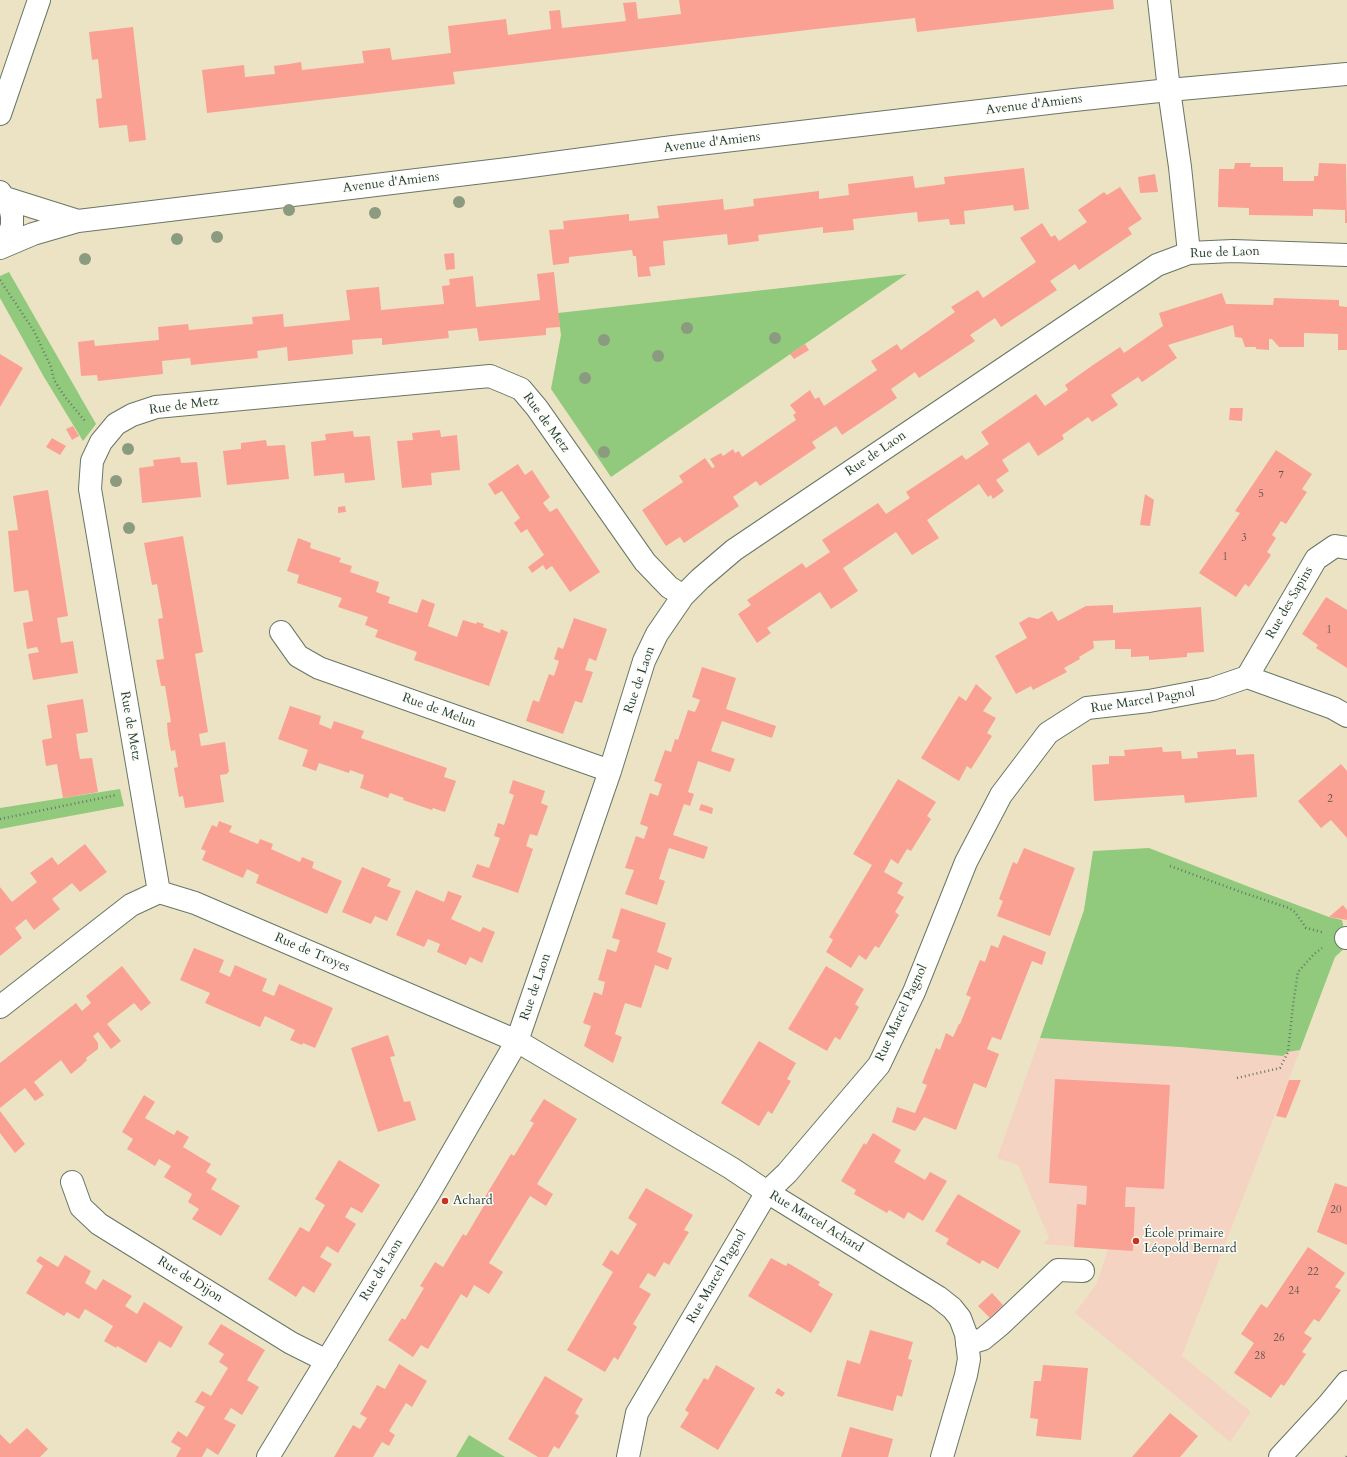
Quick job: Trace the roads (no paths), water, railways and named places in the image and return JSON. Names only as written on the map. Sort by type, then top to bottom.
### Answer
[{"type":"street","points":[[0,114],[39,0]]},
{"type":"street","points":[[1159,0],[1168,90],[1180,168],[1189,253]]},
{"type":"street","name":"Avenue d'Amiens","points":[[78,221],[516,168],[674,147],[1168,90],[1347,74]]},
{"type":"street","points":[[3,195],[78,221]]},
{"type":"street","points":[[0,247],[8,236],[12,226],[10,207],[3,195]]},
{"type":"street","points":[[0,247],[34,234],[78,221]]},
{"type":"street","name":"Rue de Laon","points":[[268,1457],[428,1194],[518,1041],[610,771],[644,661],[657,634],[683,596],[700,579],[734,550],[1157,264],[1189,253],[1233,251],[1347,255]]},
{"type":"street","name":"Rue de Metz","points":[[159,892],[90,489],[92,461],[101,442],[116,424],[132,415],[156,406],[490,376],[521,389],[537,408],[645,562],[669,587],[683,596]]},
{"type":"street","name":"Rue des Sapins","points":[[1247,677],[1316,559],[1335,546],[1347,548]]},
{"type":"street","name":"Rue de Melun","points":[[281,632],[298,656],[319,668],[610,771]]},
{"type":"street","points":[[1247,677],[1333,708],[1347,716]]},
{"type":"street","name":"Rue Marcel Pagnol","points":[[628,1457],[637,1413],[767,1192],[787,1173],[879,1065],[914,992],[966,862],[1001,795],[1048,733],[1087,708],[1149,701],[1212,689],[1247,677]]},
{"type":"street","points":[[0,1007],[131,905],[159,892]]},
{"type":"street","name":"Rue de Troyes","points":[[159,892],[195,903],[518,1041]]},
{"type":"street","name":"Rue Marcel Achard","points":[[518,1041],[731,1168],[767,1192],[938,1297],[952,1308],[960,1318],[966,1334],[969,1359],[966,1375],[942,1457]]},
{"type":"street","name":"Rue de Dijon","points":[[72,1182],[81,1207],[99,1224],[291,1342],[327,1361]]},
{"type":"street","points":[[967,1344],[983,1339],[989,1335],[1058,1270],[1083,1271]]},
{"type":"street","points":[[1280,1457],[1328,1406],[1347,1382]]},
{"type":"place","name":"Achard","points":[[445,1201]]},
{"type":"place","name":"École primaire Léopold Bernard","points":[[1136,1241]]}]
